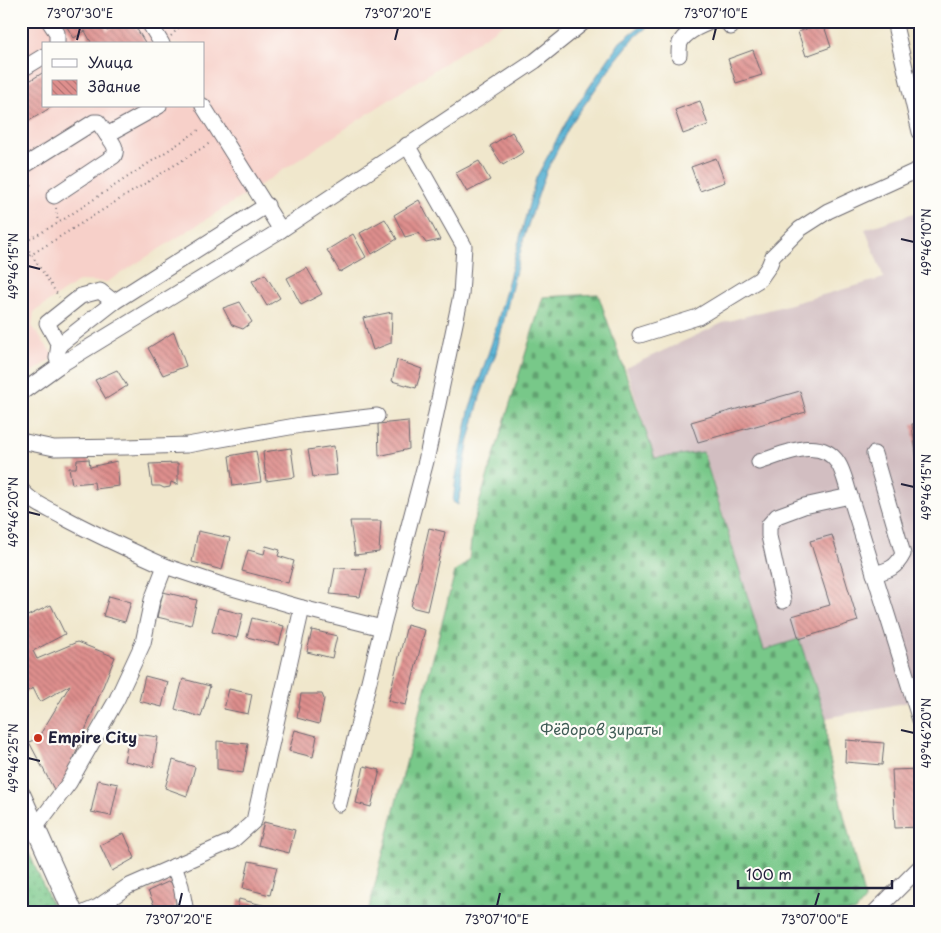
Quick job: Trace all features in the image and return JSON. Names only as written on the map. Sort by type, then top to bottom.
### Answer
[{"type":"main road","points":[[21,795],[73,912]]},
{"type":"street","points":[[50,21],[57,33],[57,42]]},
{"type":"street","points":[[148,21],[166,41]]},
{"type":"street","points":[[21,393],[60,365],[282,230],[535,61],[585,21]]},
{"type":"street","points":[[679,55],[680,44],[684,38],[691,32],[713,21]]},
{"type":"street","points":[[894,21],[920,132]]},
{"type":"street","points":[[21,70],[42,57]]},
{"type":"street","points":[[107,135],[154,108]]},
{"type":"street","points":[[204,108],[282,230]]},
{"type":"street","points":[[28,164],[94,122],[98,122],[116,148],[114,156],[54,196]]},
{"type":"street","points":[[339,804],[382,628],[426,461],[461,295],[464,246],[407,145]]},
{"type":"street","points":[[640,335],[698,316],[760,279],[773,256],[800,229],[828,211],[920,168]]},
{"type":"street","points":[[59,345],[114,302],[267,205]]},
{"type":"street","points":[[60,365],[57,358],[59,345],[47,324],[81,296],[100,291],[114,302]]},
{"type":"street","points":[[21,441],[54,448],[187,445],[301,425],[377,416]]},
{"type":"street","points":[[759,462],[804,448],[826,452],[838,462],[920,720]]},
{"type":"street","points":[[874,454],[903,554],[898,564],[890,570],[874,574]]},
{"type":"street","points":[[21,488],[24,494],[66,518],[118,545],[165,566],[302,608],[382,628]]},
{"type":"street","points":[[783,601],[769,536],[769,525],[777,516],[804,506],[850,496]]},
{"type":"street","points":[[35,828],[69,783],[117,699],[143,643],[152,600],[165,566]]},
{"type":"street","points":[[86,912],[98,907],[127,887],[232,841],[254,820],[302,608]]},
{"type":"street","points":[[174,866],[181,886],[186,912]]},
{"type":"street","points":[[875,912],[920,867]]},
{"type":"path","points":[[166,41],[185,21]]},
{"type":"path","points":[[21,244],[58,223],[212,122]]},
{"type":"path","points":[[21,261],[221,136]]},
{"type":"path","points":[[54,196],[58,223]]},
{"type":"path","points":[[24,242],[59,294],[59,314]]},
{"type":"path","points":[[21,852],[30,846]]},
{"type":"shaded area","points":[[21,21],[508,21],[265,182],[107,282],[79,281],[34,312],[32,326],[53,355],[50,360],[21,380]]},
{"type":"shaded area","points":[[920,211],[920,700],[826,718],[799,639],[764,650],[704,453],[655,459],[626,368],[725,322],[884,278],[865,229]]},
{"type":"green space","name":"Фёдоров зираты","points":[[598,294],[655,458],[703,452],[764,650],[799,639],[826,718],[827,747],[865,900],[855,912],[368,912],[455,572],[469,560],[473,523],[543,297]]},
{"type":"green space","points":[[21,835],[55,912],[21,912]]},
{"type":"water","points":[[647,21],[654,21],[634,38],[616,60],[570,125],[546,172],[524,237],[496,353],[480,397],[468,444],[458,505],[453,502],[469,411],[492,342],[536,178],[570,115],[620,42]]},
{"type":"building","points":[[63,21],[101,21],[107,31],[122,21],[132,21],[145,42],[91,42],[85,31],[74,38]]},
{"type":"building","points":[[823,23],[831,47],[806,56],[798,32]]},
{"type":"building","points":[[753,50],[762,75],[736,83],[728,59]]},
{"type":"building","points":[[42,73],[42,108],[50,108],[21,126],[21,86]]},
{"type":"building","points":[[700,101],[708,125],[683,134],[675,110]]},
{"type":"building","points":[[512,132],[524,152],[503,165],[490,146]]},
{"type":"building","points":[[716,158],[725,182],[700,191],[691,167]]},
{"type":"building","points":[[479,161],[490,180],[467,192],[456,173]]},
{"type":"building","points":[[21,168],[31,185],[21,191]]},
{"type":"building","points":[[419,200],[440,240],[426,243],[419,233],[405,237],[394,215]]},
{"type":"building","points":[[385,219],[397,239],[372,254],[360,233]]},
{"type":"building","points":[[353,234],[366,257],[340,272],[327,250]]},
{"type":"building","points":[[307,268],[322,294],[301,305],[287,278]]},
{"type":"building","points":[[265,274],[280,298],[267,306],[252,281]]},
{"type":"building","points":[[240,302],[252,322],[243,329],[232,325],[223,308]]},
{"type":"building","points":[[392,312],[391,343],[373,350],[363,318]]},
{"type":"building","points":[[174,332],[186,366],[163,375],[148,348]]},
{"type":"building","points":[[397,360],[422,369],[416,388],[392,381]]},
{"type":"building","points":[[117,370],[127,386],[106,399],[95,380]]},
{"type":"building","points":[[800,391],[806,412],[698,442],[691,422]]},
{"type":"building","points":[[408,421],[409,449],[379,456],[378,424]]},
{"type":"building","points":[[920,423],[920,478],[919,478],[912,424]]},
{"type":"building","points":[[334,446],[337,475],[313,477],[308,450]]},
{"type":"building","points":[[291,448],[295,477],[266,481],[263,452]]},
{"type":"building","points":[[256,451],[261,482],[233,486],[229,456]]},
{"type":"building","points":[[89,459],[90,467],[117,461],[119,486],[95,489],[94,482],[72,484],[69,468],[76,468],[77,460]]},
{"type":"building","points":[[178,463],[178,485],[171,482],[170,487],[152,486],[149,464]]},
{"type":"building","points":[[350,521],[381,521],[379,552],[355,555]]},
{"type":"building","points":[[429,528],[445,532],[427,611],[411,607]]},
{"type":"building","points":[[198,531],[230,538],[222,570],[192,562]]},
{"type":"building","points":[[832,535],[858,621],[799,639],[792,616],[830,605],[810,541]]},
{"type":"building","points":[[266,546],[280,550],[278,556],[294,561],[288,583],[242,571],[248,550],[264,554]]},
{"type":"building","points":[[335,568],[367,569],[360,597],[330,594]]},
{"type":"building","points":[[163,592],[197,600],[191,625],[157,617]]},
{"type":"building","points":[[109,596],[131,602],[125,622],[103,616]]},
{"type":"building","points":[[51,605],[65,634],[33,651],[37,659],[77,642],[115,657],[58,797],[29,742],[38,738],[70,685],[40,702],[33,688],[24,693],[21,688],[21,672],[24,670],[21,666],[21,619]]},
{"type":"building","points":[[218,608],[243,614],[237,638],[212,632]]},
{"type":"building","points":[[252,618],[284,626],[279,645],[247,637]]},
{"type":"building","points":[[407,625],[425,630],[406,705],[388,701]]},
{"type":"building","points":[[312,630],[337,636],[332,658],[307,652]]},
{"type":"building","points":[[145,676],[168,682],[162,707],[139,701]]},
{"type":"building","points":[[183,679],[210,686],[201,717],[175,709]]},
{"type":"building","points":[[229,689],[252,694],[248,714],[224,709]]},
{"type":"building","points":[[301,694],[322,694],[324,699],[319,724],[297,718]]},
{"type":"building","points":[[295,730],[317,736],[313,757],[289,751]]},
{"type":"building","points":[[130,733],[158,737],[153,767],[124,761]]},
{"type":"building","points":[[846,740],[884,743],[882,765],[845,762]]},
{"type":"building","points":[[217,741],[248,744],[243,773],[217,769]]},
{"type":"building","points":[[173,760],[195,767],[187,796],[165,788]]},
{"type":"building","points":[[364,766],[380,770],[371,807],[356,803]]},
{"type":"building","points":[[920,769],[920,827],[895,828],[892,770]]},
{"type":"building","points":[[98,780],[118,784],[111,816],[91,812]]},
{"type":"building","points":[[264,822],[295,830],[289,853],[258,845]]},
{"type":"building","points":[[124,833],[135,858],[112,871],[100,845]]},
{"type":"building","points":[[249,861],[277,867],[270,895],[243,888]]},
{"type":"building","points":[[170,881],[178,894],[174,912],[154,912],[154,905],[148,891]]},
{"type":"building","points":[[239,899],[266,906],[265,912],[236,912]]},
{"type":"place","name":"Empire City","points":[[38,738]]}]
